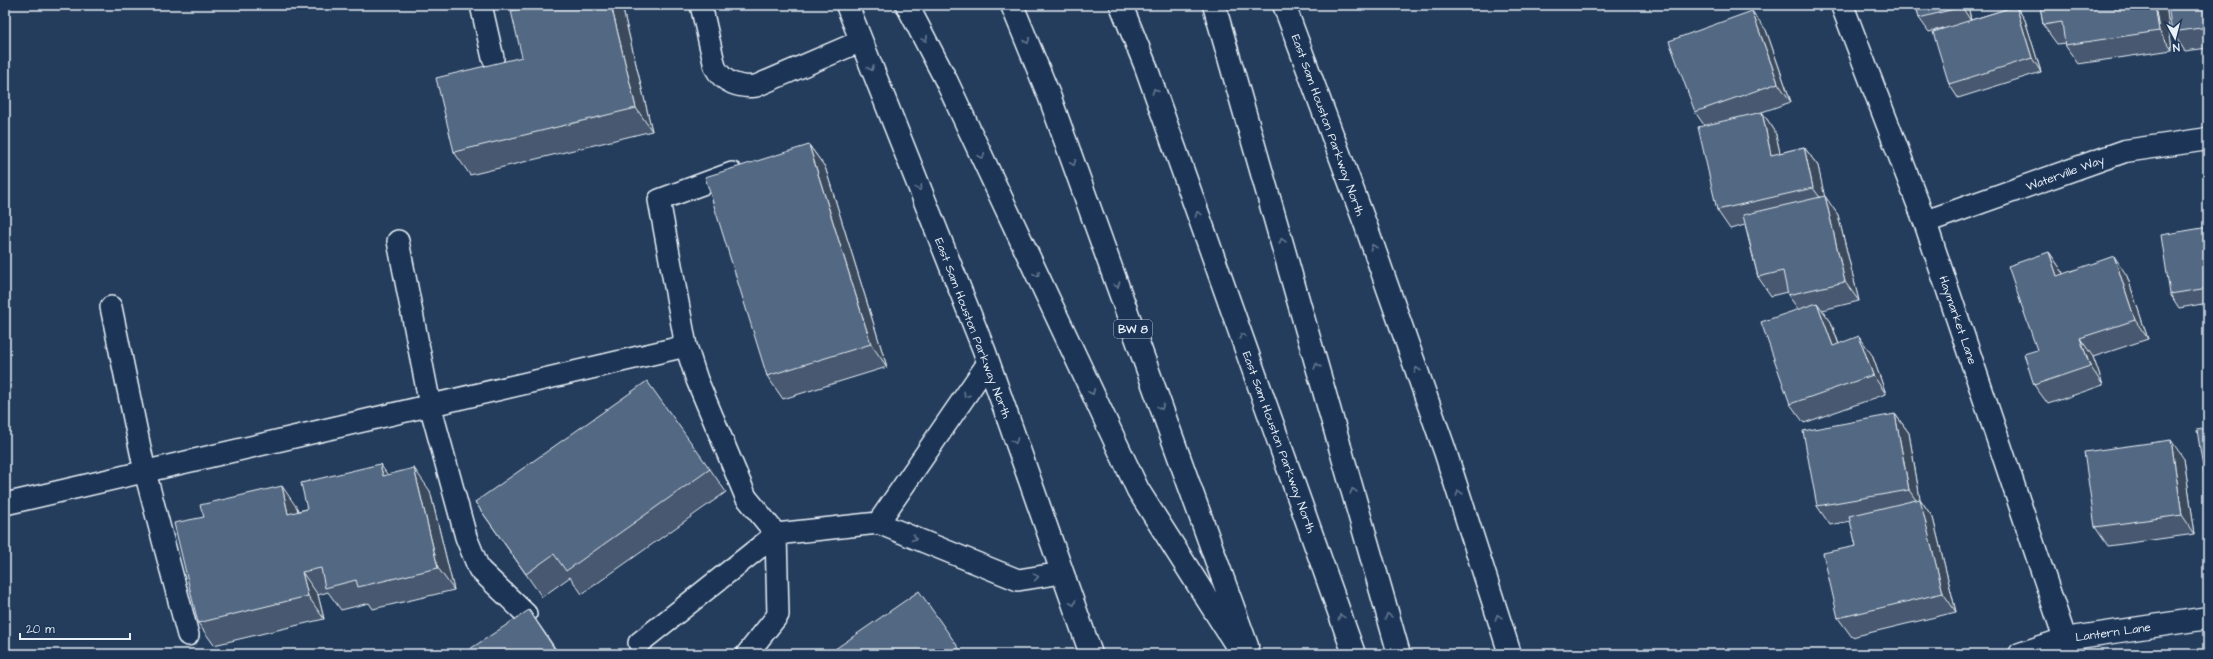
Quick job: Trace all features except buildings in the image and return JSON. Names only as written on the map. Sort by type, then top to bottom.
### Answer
[{"type":"main road","name":"East Sam Houston Parkway North","points":[[847,5],[988,363],[1091,654]]},
{"type":"main road","points":[[906,5],[946,80],[1138,490],[1242,654]]},
{"type":"main road","name":"BW 8","points":[[1012,5],[1050,98],[1250,654]]},
{"type":"main road","name":"East Sam Houston Parkway North","points":[[1121,5],[1149,74],[1354,654]]},
{"type":"main road","points":[[1214,5],[1399,654]]},
{"type":"main road","name":"East Sam Houston Parkway North","points":[[1284,5],[1366,226],[1445,451],[1510,654]]},
{"type":"main road","name":"Haymarket Lane","points":[[1842,5],[1925,222],[2066,639]]},
{"type":"main road","name":"Waterville Way","points":[[1925,222],[2125,151],[2208,139]]},
{"type":"main road","name":"Lantern Lane","points":[[2020,654],[2066,639],[2208,618]]},
{"type":"lane","points":[[481,5],[493,58]]},
{"type":"lane","points":[[701,5],[715,67],[720,77],[741,86],[756,86],[861,41]]},
{"type":"lane","points":[[747,654],[778,615],[776,534],[746,497],[697,380],[686,346],[659,200],[753,165]]},
{"type":"lane","points":[[398,241],[430,405],[466,537],[479,569],[526,614]]},
{"type":"lane","points":[[111,307],[145,472],[188,635]]},
{"type":"lane","points":[[5,504],[686,346]]},
{"type":"lane","points":[[878,523],[988,363]]},
{"type":"lane","points":[[639,643],[776,534],[878,523],[1018,580],[1062,573]]}]
